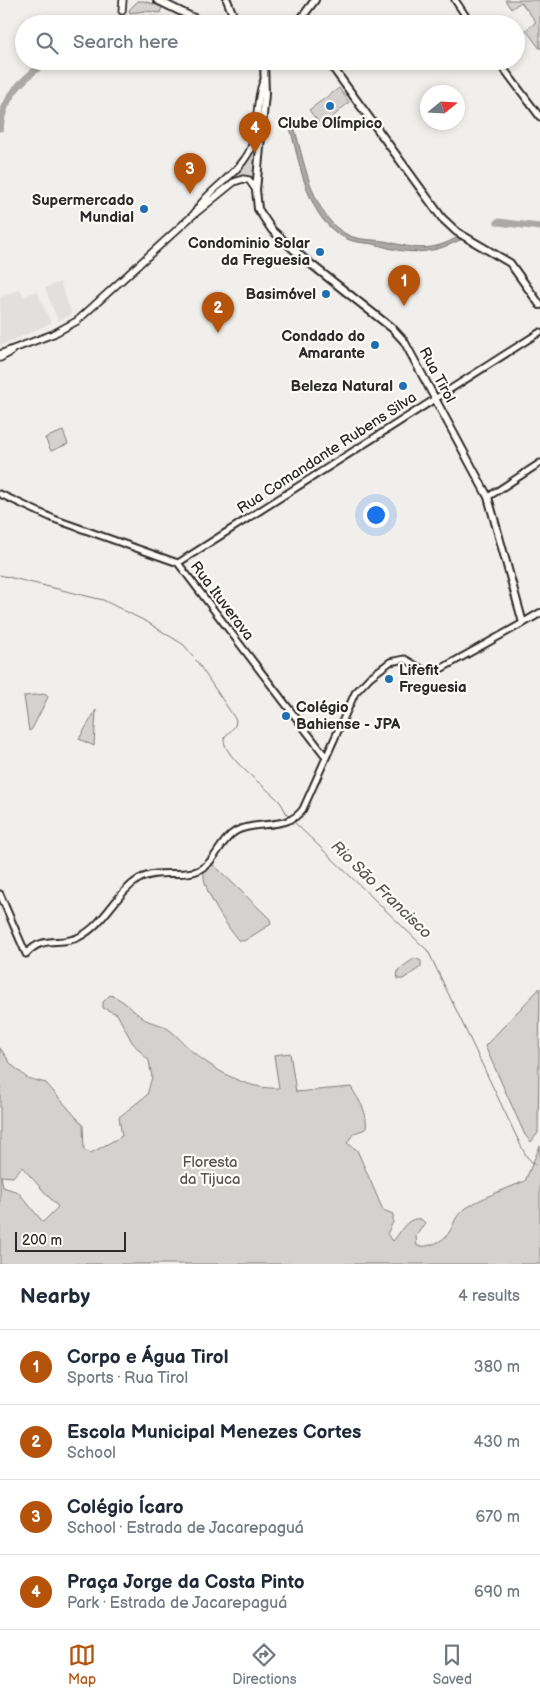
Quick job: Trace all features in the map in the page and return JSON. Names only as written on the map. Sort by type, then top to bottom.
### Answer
[{"type":"main road","points":[[122,12],[123,0]]},
{"type":"main road","points":[[150,0],[160,2],[187,15]]},
{"type":"main road","points":[[227,0],[233,15]]},
{"type":"main road","points":[[304,15],[315,0]]},
{"type":"main road","name":"Rua Tirol","points":[[264,70],[263,124],[256,190],[258,210],[265,222],[302,257],[400,335],[488,497],[520,619]]},
{"type":"main road","points":[[335,70],[442,218],[462,235],[510,263],[540,305]]},
{"type":"main road","points":[[192,216],[197,208],[245,159],[249,152],[254,136],[259,93],[263,82]]},
{"type":"main road","points":[[0,358],[77,321],[192,216],[237,180],[249,180],[256,190]]},
{"type":"main road","points":[[0,354],[22,346]]},
{"type":"main road","points":[[520,619],[538,614]]},
{"type":"main road","points":[[520,619],[538,614]]},
{"type":"street","points":[[454,0],[465,15]]},
{"type":"street","points":[[504,70],[540,117]]},
{"type":"street","name":"Rua Comandante Rubens Silva","points":[[178,563],[540,332]]},
{"type":"street","points":[[488,497],[540,463]]},
{"type":"street","name":"Rua Ituverava","points":[[0,494],[66,524],[178,563],[326,757]]},
{"type":"street","points":[[0,894],[26,954],[40,943],[69,940],[82,935],[139,879],[159,873],[198,871],[212,859],[229,836],[238,830],[291,819],[303,809],[355,693],[366,681],[390,662],[402,659],[427,672],[442,669],[520,619]]},
{"type":"shaded area","points":[[292,119],[310,184],[325,215],[335,227],[348,235],[358,238],[424,248],[440,245],[458,237],[462,239],[441,248],[412,252],[351,241],[333,230],[322,218],[306,187],[288,121]]},
{"type":"shaded area","points":[[60,282],[72,314],[58,321],[45,288]]},
{"type":"shaded area","points":[[20,289],[24,297],[37,291],[51,323],[0,346],[0,297]]},
{"type":"green space","points":[[505,0],[540,0],[540,49],[526,30],[536,22],[521,2],[511,9]]},
{"type":"green space","points":[[138,1],[162,7],[160,13],[145,11],[130,13],[129,10]]},
{"type":"green space","name":"Clube Olímpico","points":[[339,88],[349,102],[322,127],[309,110]]},
{"type":"green space","points":[[260,108],[255,179],[248,176],[237,177],[226,184],[212,199],[210,198],[233,176],[247,159],[255,139]]},
{"type":"green space","points":[[63,431],[68,444],[51,451],[45,438]]},
{"type":"green space","points":[[45,694],[48,697],[32,729],[29,731],[24,696]]},
{"type":"green space","points":[[96,710],[94,746],[79,739]]},
{"type":"green space","points":[[211,865],[215,866],[270,919],[271,924],[244,941],[238,940],[216,907],[206,887],[204,871]]},
{"type":"green space","points":[[415,958],[421,961],[421,967],[403,979],[397,979],[398,970]]},
{"type":"green space","points":[[540,988],[538,1133],[531,1142],[525,1135],[485,1046]]},
{"type":"green space","name":"Floresta da Tijuca","points":[[110,995],[120,1000],[144,1019],[169,1030],[194,1053],[213,1067],[245,1083],[267,1088],[279,1088],[274,1055],[290,1053],[296,1092],[351,1087],[365,1112],[366,1129],[354,1133],[347,1143],[357,1150],[383,1210],[393,1214],[393,1222],[387,1234],[393,1241],[408,1222],[421,1219],[425,1223],[416,1236],[417,1246],[431,1245],[440,1241],[450,1231],[460,1213],[469,1206],[525,1181],[540,1146],[540,1264],[0,1264],[0,1048],[11,1064],[27,1078],[46,1083],[83,1125],[84,1150],[91,1153],[122,1136],[119,1117],[147,1095],[152,1077],[149,1061],[132,1042],[117,1014],[103,1008],[103,1002]],"holes":[[[22,1167],[58,1207],[43,1222],[18,1192],[3,1187],[1,1176],[13,1177]]]},
{"type":"waterway","points":[[0,128],[5,107],[10,97],[22,82],[36,70]]},
{"type":"waterway","points":[[498,222],[540,227]]},
{"type":"waterway","name":"Rio São Francisco","points":[[0,575],[103,600],[147,622],[184,645],[193,656]]},
{"type":"waterway","name":"Rio São Francisco","points":[[196,660],[236,720],[235,726],[224,738],[225,746],[238,763],[280,802],[290,818]]},
{"type":"waterway","name":"Rio São Francisco","points":[[293,821],[428,951],[522,1148],[535,1165]]},
{"type":"place","name":"Clube Olímpico","points":[[330,106]]},
{"type":"place","name":"Praça Jorge da Costa Pinto","points":[[255,153]]},
{"type":"place","name":"Colégio Ícaro","points":[[190,194]]},
{"type":"place","name":"Supermercado Mundial","points":[[144,209]]},
{"type":"place","name":"Condominio Solar da Freguesia","points":[[320,252]]},
{"type":"place","name":"Basimóvel","points":[[326,294]]},
{"type":"place","name":"Corpo e Água Tirol","points":[[404,306]]},
{"type":"place","name":"Escola Municipal Menezes Cortes","points":[[218,333]]},
{"type":"place","name":"Condado do Amarante","points":[[375,345]]},
{"type":"place","name":"Beleza Natural","points":[[403,386]]},
{"type":"place","name":"Lifefit Freguesia","points":[[389,679]]},
{"type":"place","name":"Colégio Bahiense - JPA","points":[[286,716]]}]
